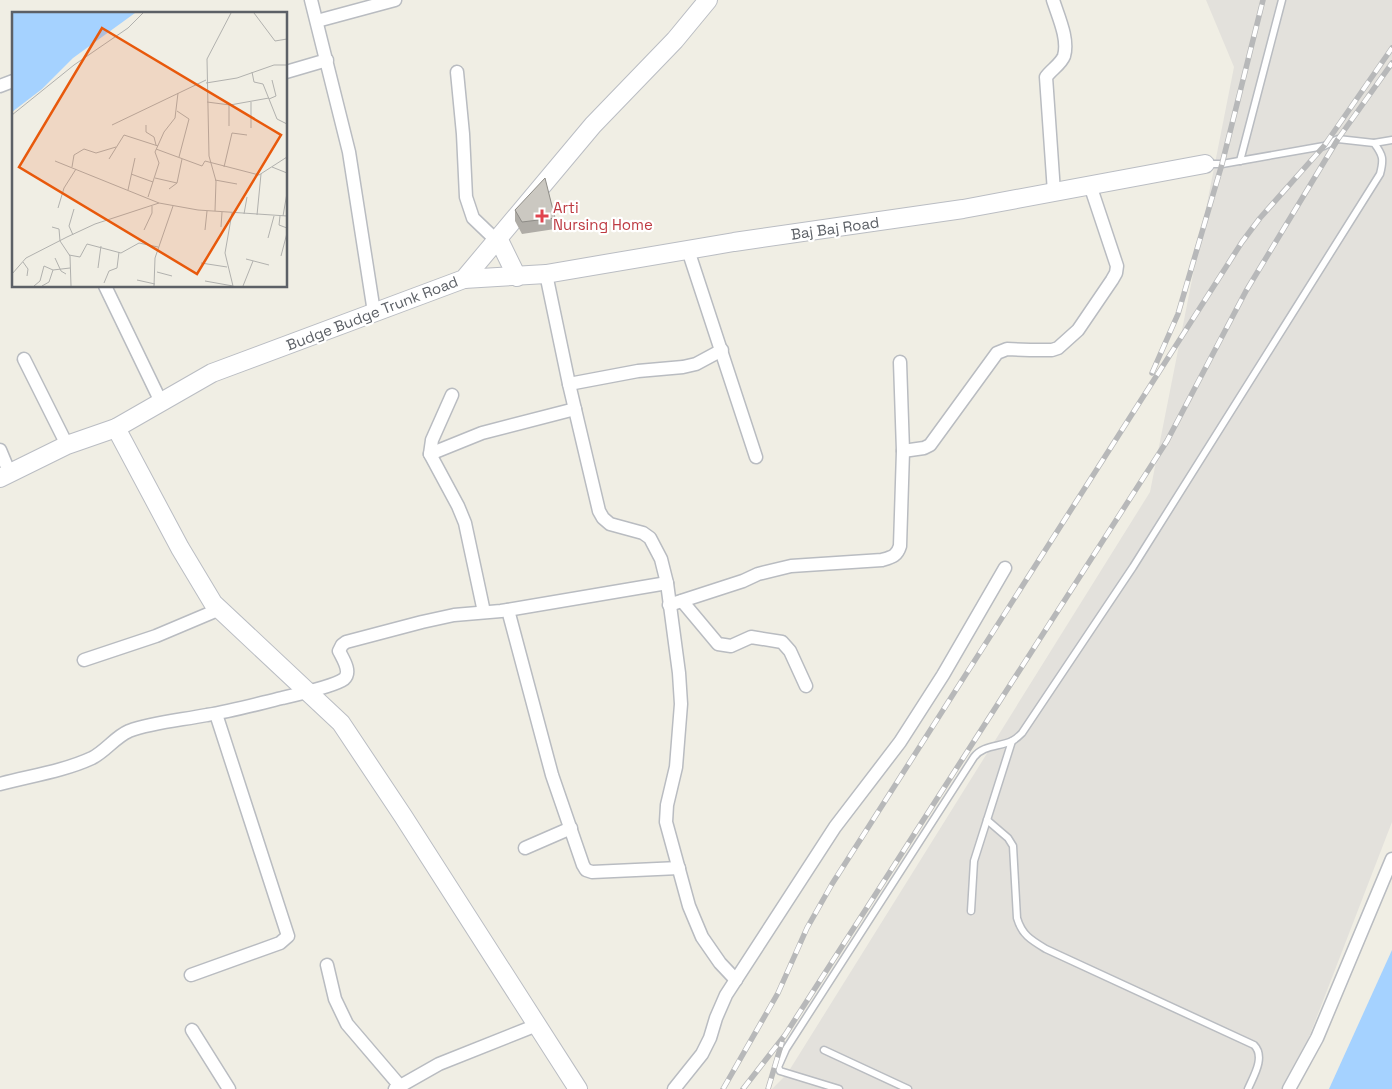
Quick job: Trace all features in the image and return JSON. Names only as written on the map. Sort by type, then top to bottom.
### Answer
[{"type":"main road","name":"Budge Budge Trunk Road","points":[[5,476],[67,445],[116,428],[212,373],[464,279],[593,124],[675,40],[708,0]]},
{"type":"main road","name":"Baj Baj Road","points":[[464,279],[546,274],[688,250],[963,210],[1204,164]]},
{"type":"main road","points":[[497,239],[517,277]]},
{"type":"main road","points":[[116,428],[180,548],[213,603],[341,724],[403,816],[578,1089]]},
{"type":"street","points":[[311,0],[349,152],[374,312]]},
{"type":"street","points":[[317,21],[396,0]]},
{"type":"street","points":[[1053,0],[1065,39],[1064,55],[1059,64],[1046,77],[1054,192]]},
{"type":"street","points":[[288,71],[326,60]]},
{"type":"street","points":[[457,72],[463,134],[466,197],[473,218],[497,239]]},
{"type":"street","points":[[0,86],[12,81]]},
{"type":"street","points":[[903,451],[924,448],[930,444],[997,352],[1007,349],[1052,350],[1064,344],[1078,330],[1116,273],[1116,266],[1090,185]]},
{"type":"street","points":[[688,250],[756,457]]},
{"type":"street","points":[[546,274],[569,384],[599,511],[610,524],[643,533],[650,538],[661,559],[667,583],[679,673],[681,704],[676,767],[667,805],[666,822],[689,906],[702,937],[736,980]]},
{"type":"street","points":[[106,288],[161,402]]},
{"type":"street","points":[[569,384],[638,370],[683,367],[696,364],[722,350]]},
{"type":"street","points":[[24,359],[67,445]]},
{"type":"street","points":[[669,605],[743,581],[758,574],[791,566],[882,560],[898,553],[900,546],[903,451],[900,362]]},
{"type":"street","points":[[452,395],[432,440],[430,454],[465,523],[484,612]]},
{"type":"street","points":[[430,454],[482,432],[575,409]]},
{"type":"street","points":[[0,450],[5,476]]},
{"type":"street","points":[[674,1089],[702,1054],[726,995],[835,827],[910,725],[943,675],[1005,568]]},
{"type":"street","points":[[0,784],[77,764],[92,758],[128,731],[216,714],[308,692],[342,680],[347,675],[347,670],[340,651],[342,645],[346,642],[454,615],[508,610],[667,583]]},
{"type":"street","points":[[682,600],[718,644],[731,646],[751,637],[782,642],[790,651],[806,686]]},
{"type":"street","points":[[84,660],[156,636],[220,609]]},
{"type":"street","points":[[508,610],[549,766],[586,870],[592,872],[679,868]]},
{"type":"street","points":[[191,975],[280,943],[288,936],[216,714]]},
{"type":"street","points":[[526,848],[571,828]]},
{"type":"street","points":[[1289,1089],[1316,1038],[1392,859]]},
{"type":"street","points":[[327,965],[335,999],[347,1024],[398,1087],[439,1064],[537,1025]]},
{"type":"street","points":[[192,1030],[229,1089]]},
{"type":"lane","points":[[1240,161],[1282,0]]},
{"type":"lane","points":[[1204,164],[1222,164],[1324,146],[1338,139],[1374,143],[1392,140]]},
{"type":"lane","points":[[839,1089],[780,1071],[778,1067],[786,1049],[974,757],[984,749],[1012,741],[1022,733],[1133,567],[1380,174],[1384,162],[1380,151],[1374,143]]},
{"type":"lane","points":[[970,911],[974,861],[1012,741]]},
{"type":"lane","points":[[987,820],[1008,838],[1013,846],[1016,918],[1025,936],[1046,949],[1254,1045],[1258,1049],[1259,1054],[1256,1069],[1248,1089]]},
{"type":"lane","points":[[824,1050],[908,1089]]},
{"type":"shaded area","points":[[1206,0],[1392,0],[1392,822],[1289,1089],[772,1089],[787,1074],[1150,492],[1234,67]]},
{"type":"water","points":[[1392,950],[1392,1089],[1329,1089]]},
{"type":"building","points":[[545,178],[555,218],[522,222],[515,210]]},
{"type":"railway","points":[[1152,373],[1178,314],[1222,164],[1263,0]]},
{"type":"railway","points":[[723,1089],[778,993],[807,928],[832,884],[1242,242],[1260,218],[1324,146],[1392,48]]},
{"type":"railway","points":[[743,1089],[785,1035],[1167,441],[1246,291],[1338,139],[1392,63]]},
{"type":"railway","points":[[768,1089],[782,1042]]},
{"type":"place","name":"Arti Nursing Home","points":[[542,216]]}]
